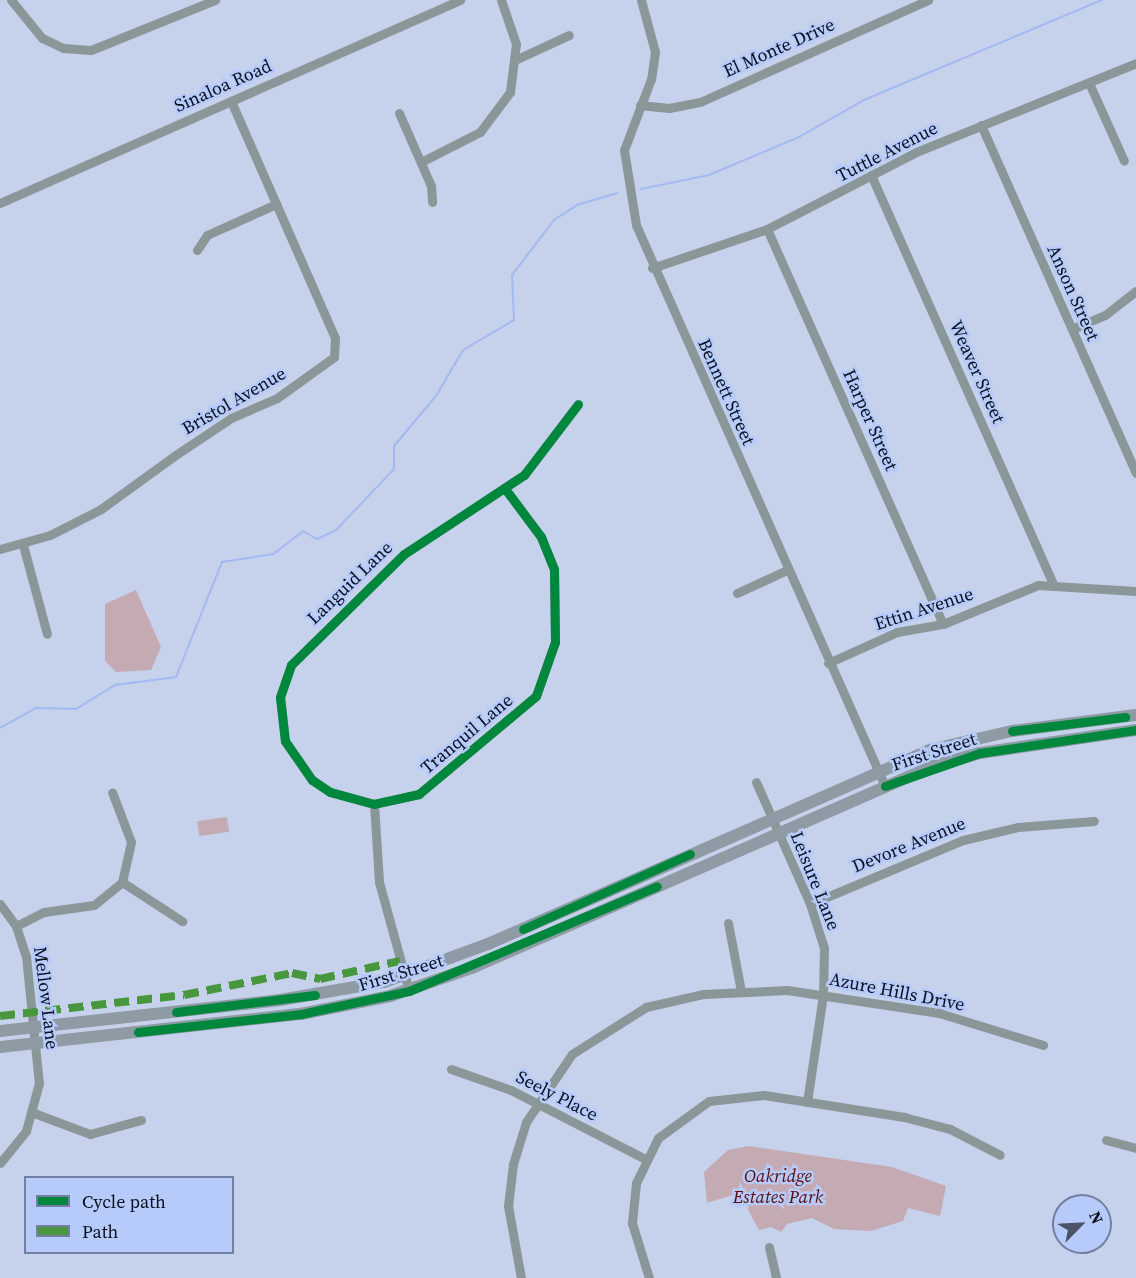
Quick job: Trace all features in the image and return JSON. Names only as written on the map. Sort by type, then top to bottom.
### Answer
[{"type":"main road","name":"First Street","points":[[0,1031],[336,993],[404,976],[488,944],[878,770],[976,737],[1136,715]]},
{"type":"main road","name":"First Street","points":[[0,1047],[301,1014],[409,991],[885,786],[980,753],[1136,730]]},
{"type":"street","points":[[11,0],[42,38],[82,50],[110,46],[215,0]]},
{"type":"street","name":"Sinaloa Road","points":[[0,203],[460,0]]},
{"type":"street","points":[[421,162],[469,140],[491,121],[510,92],[517,59],[513,29],[501,0]]},
{"type":"street","name":"Bennett Street","points":[[641,0],[655,52],[640,105],[627,134],[624,166],[652,268],[885,786]]},
{"type":"street","name":"El Monte Drive","points":[[640,105],[669,108],[700,102],[928,0]]},
{"type":"street","points":[[517,59],[569,35]]},
{"type":"street","name":"Tuttle Avenue","points":[[652,268],[767,229],[871,175],[981,125],[1136,63]]},
{"type":"street","points":[[1089,83],[1124,161]]},
{"type":"street","name":"Bristol Avenue","points":[[0,549],[23,545],[101,509],[231,418],[277,398],[333,357],[335,338],[231,101]]},
{"type":"street","points":[[399,112],[421,162],[432,202]]},
{"type":"street","name":"Anson Street","points":[[981,125],[1136,473]]},
{"type":"street","name":"Weaver Street","points":[[871,175],[1053,583]]},
{"type":"street","points":[[197,250],[207,235],[276,204]]},
{"type":"street","name":"Harper Street","points":[[767,229],[943,624]]},
{"type":"street","points":[[1072,329],[1105,315],[1136,291]]},
{"type":"street","name":"Languid Lane","points":[[374,804],[330,792],[296,761],[280,718],[285,677],[302,652],[404,554],[506,490],[537,460],[578,404]]},
{"type":"street","name":"Tranquil Lane","points":[[374,804],[406,799],[434,785],[520,715],[546,677],[555,642],[554,569],[542,537],[506,490]]},
{"type":"street","points":[[23,545],[47,634]]},
{"type":"street","points":[[736,593],[787,570]]},
{"type":"street","name":"Ettin Avenue","points":[[828,663],[897,632],[943,624],[1023,590],[1053,583],[1136,591]]},
{"type":"street","name":"Leisure Lane","points":[[756,782],[810,904],[824,948],[823,995],[807,1102]]},
{"type":"street","points":[[16,926],[44,912],[94,905],[122,882],[131,842],[112,792]]},
{"type":"street","points":[[374,804],[379,882],[409,991]]},
{"type":"street","name":"Devore Avenue","points":[[810,904],[963,840],[1018,827],[1094,821]]},
{"type":"street","points":[[122,882],[182,921]]},
{"type":"street","name":"Mellow Lane","points":[[0,904],[16,926],[26,956],[39,1083],[34,1113],[0,1164]]},
{"type":"street","points":[[728,923],[741,991]]},
{"type":"street","name":"Azure Hills Drive","points":[[521,1278],[510,1229],[509,1187],[518,1144],[535,1104],[572,1054],[619,1019],[675,998],[741,991],[823,995],[939,1013],[1043,1045]]},
{"type":"street","name":"Seely Place","points":[[451,1069],[535,1104],[645,1159]]},
{"type":"street","points":[[649,1278],[632,1222],[645,1159],[672,1124],[709,1101],[749,1094],[933,1123],[1000,1155]]},
{"type":"street","points":[[34,1113],[90,1134],[141,1120]]},
{"type":"street","points":[[1106,1140],[1136,1148]]},
{"type":"street","points":[[769,1247],[776,1278]]},
{"type":"green space","points":[[136,590],[161,647],[151,670],[116,672],[105,661],[105,604]]},
{"type":"green space","points":[[227,817],[229,832],[199,836],[197,821]]},
{"type":"green space","name":"Oakridge Estates Park","points":[[749,1146],[892,1167],[946,1186],[940,1216],[908,1208],[903,1221],[871,1231],[834,1229],[812,1218],[787,1224],[781,1232],[771,1227],[759,1230],[739,1193],[707,1203],[704,1172],[728,1150]]},
{"type":"waterway","points":[[641,189],[709,175],[799,137],[864,100],[1102,0]]},
{"type":"waterway","points":[[0,728],[36,708],[76,709],[115,685],[176,677],[222,562],[273,554],[303,531],[317,539],[336,530],[394,469],[394,446],[436,396],[463,350],[514,320],[512,275],[554,220],[577,205],[617,193]]},
{"type":"marked path","points":[[0,1016],[184,995],[292,973],[320,979],[400,961]]},
{"type":"cycle path","points":[[506,490],[541,537],[554,569],[555,642],[536,696],[419,794],[374,804],[330,792],[312,780],[285,741],[280,697],[291,665],[404,554],[524,475],[578,404]]},
{"type":"cycle path","points":[[1012,731],[1125,717]]},
{"type":"cycle path","points":[[885,786],[980,753],[1136,730]]},
{"type":"cycle path","points":[[523,929],[690,854]]},
{"type":"cycle path","points":[[138,1032],[301,1014],[409,991],[657,886]]},
{"type":"cycle path","points":[[176,1012],[315,995]]}]
